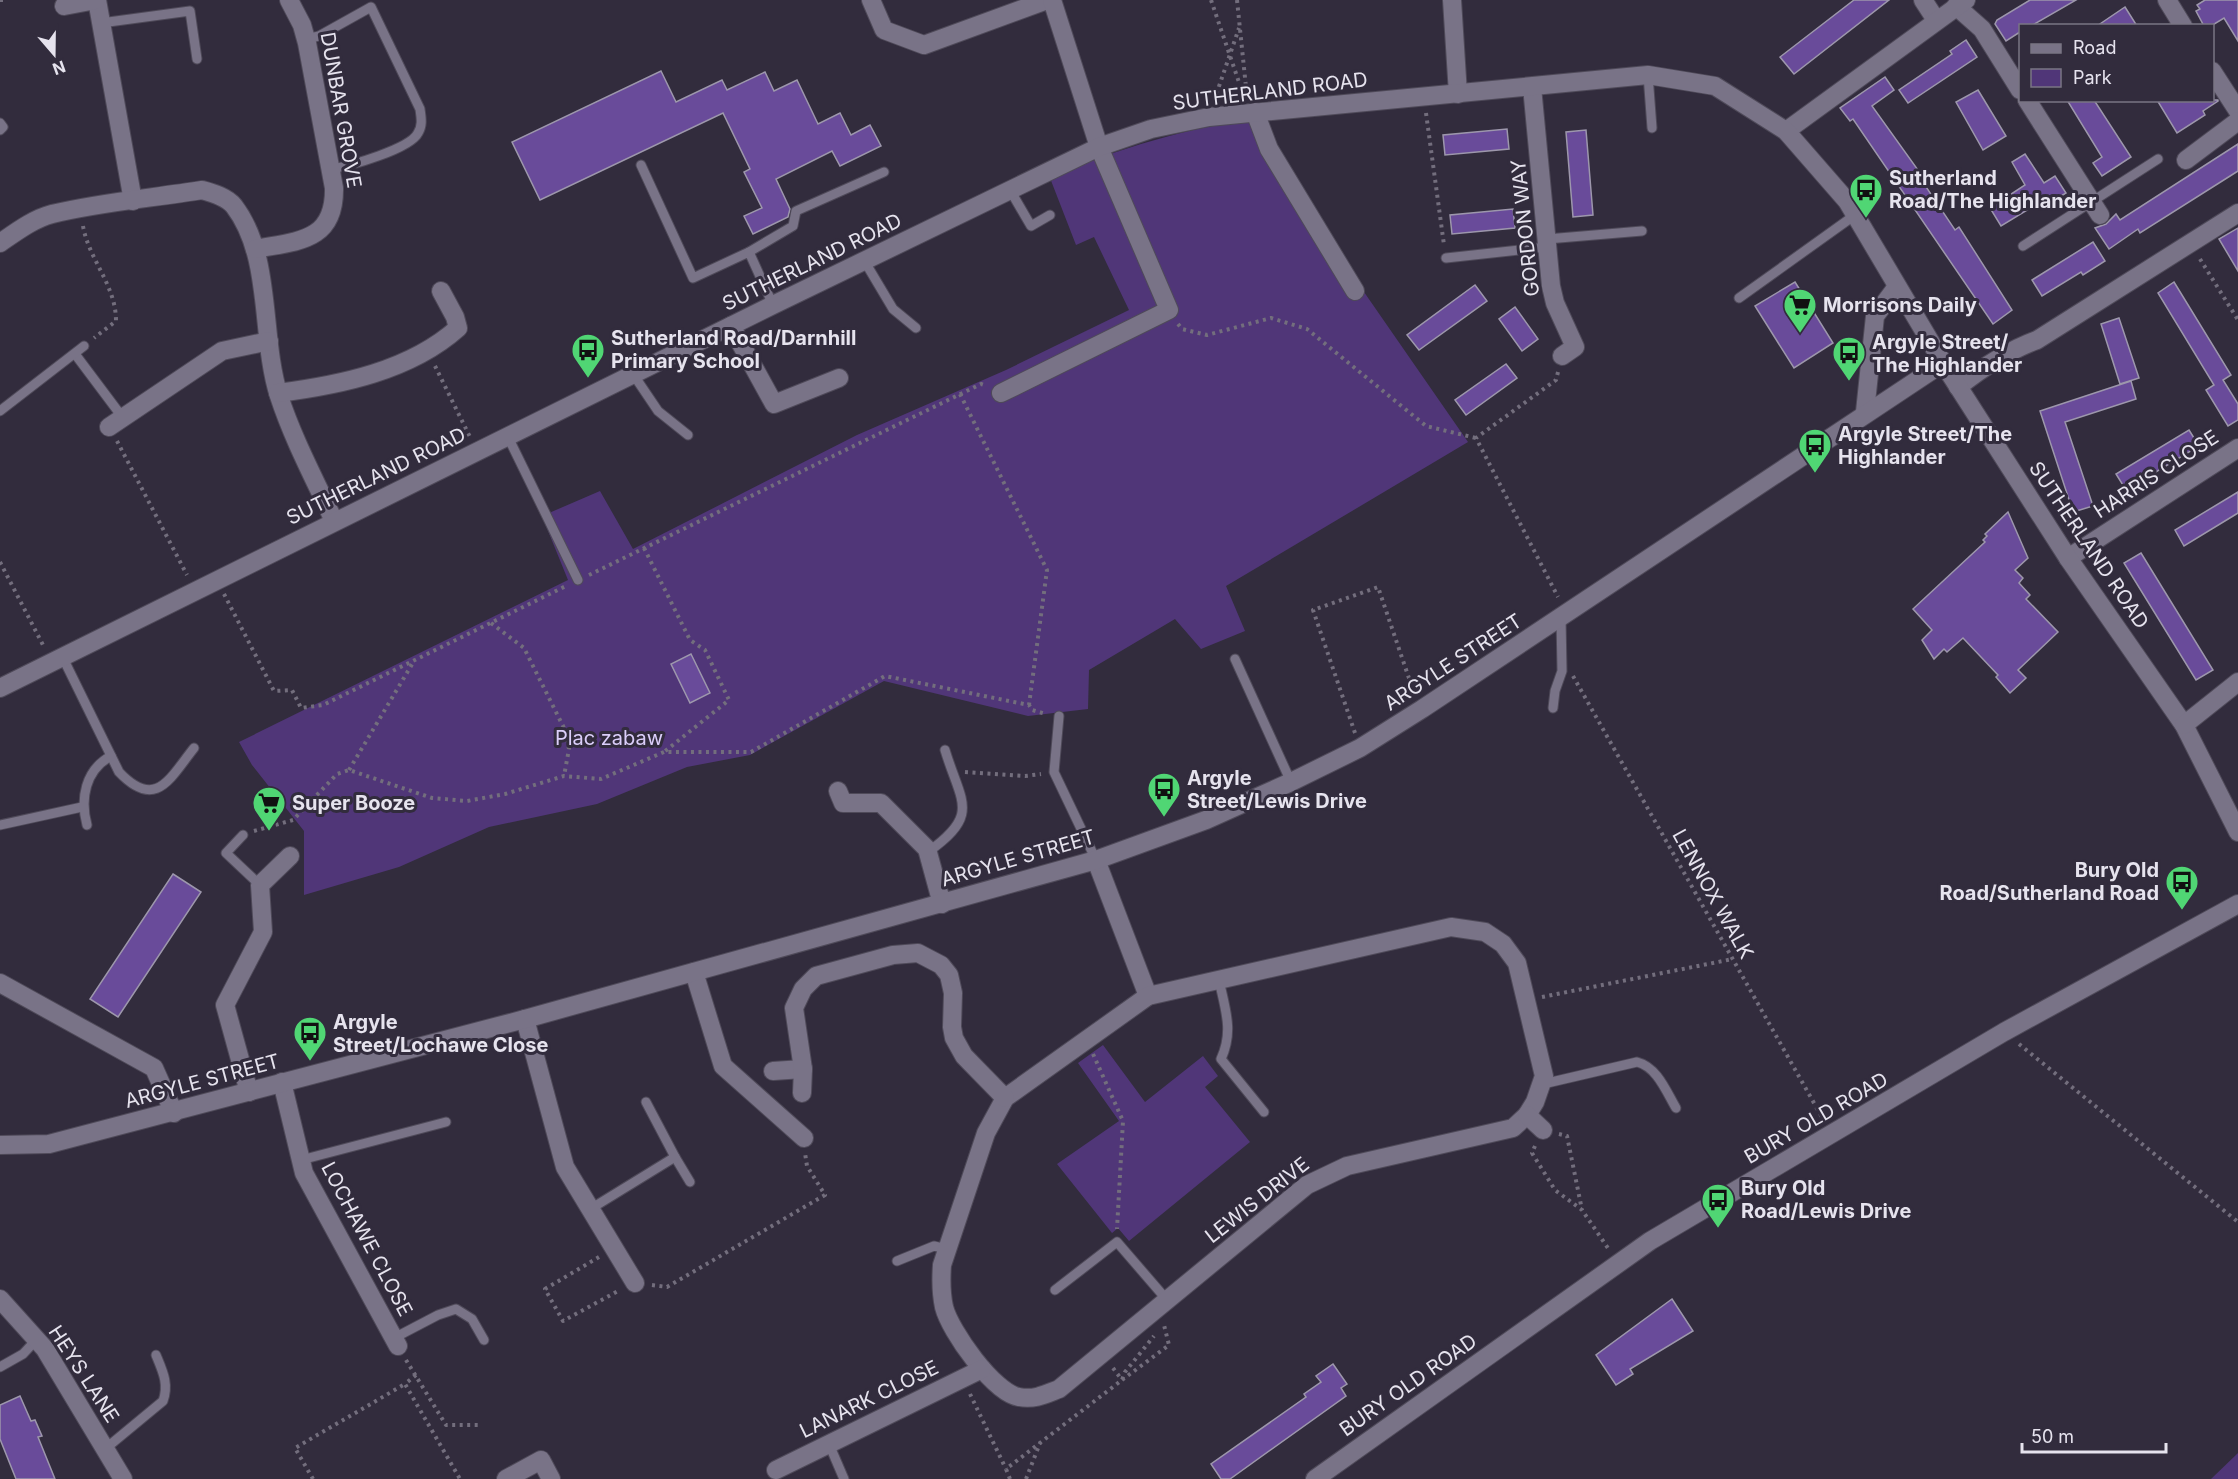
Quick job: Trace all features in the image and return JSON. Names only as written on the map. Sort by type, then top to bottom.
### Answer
[{"type":"street","points":[[64,6],[96,0],[133,201]]},
{"type":"street","name":"DUNBAR GROVE","points":[[255,249],[303,240],[318,233],[328,221],[335,207],[331,169],[306,39],[289,0]]},
{"type":"street","points":[[871,0],[884,30],[924,45],[1047,0]]},
{"type":"street","points":[[1001,393],[1169,310],[1099,147],[1052,0]]},
{"type":"street","points":[[1452,0],[1458,94]]},
{"type":"street","points":[[1923,0],[1936,20]]},
{"type":"street","points":[[2167,0],[2182,24]]},
{"type":"street","points":[[1786,131],[1961,3],[1982,29],[2019,88]]},
{"type":"street","name":"SUTHERLAND ROAD","points":[[0,688],[334,521],[1099,147],[1151,129],[1209,117],[1648,75],[1715,86],[1786,131],[1847,201],[1942,363],[2068,558],[2184,725],[2238,832]]},
{"type":"street","points":[[2214,75],[2238,111]]},
{"type":"street","name":"GORDON WAY","points":[[1532,87],[1555,303],[1575,347],[1562,356]]},
{"type":"street","points":[[2028,102],[2096,209]]},
{"type":"street","points":[[1252,112],[1269,149],[1355,291]]},
{"type":"street","points":[[2186,160],[2238,121]]},
{"type":"street","points":[[0,243],[28,224],[51,214],[202,190],[218,195],[233,204],[255,249],[278,393],[293,434],[334,521]]},
{"type":"street","points":[[1958,387],[1988,364],[2016,348],[2037,340],[2238,213]]},
{"type":"street","points":[[1865,412],[1875,316],[1896,288]]},
{"type":"street","points":[[278,393],[337,385],[367,377],[444,340],[458,328],[456,317],[441,291]]},
{"type":"street","points":[[731,326],[774,404],[838,378]]},
{"type":"street","points":[[116,422],[222,351],[269,341]]},
{"type":"street","name":"ARGYLE STREET","points":[[0,1145],[49,1144],[525,1019],[1096,860],[1206,820],[1360,748],[1422,710],[1865,412],[1942,363]]},
{"type":"street","name":"HARRIS CLOSE","points":[[2068,558],[2238,448]]},
{"type":"street","points":[[2184,725],[2238,682]]},
{"type":"street","points":[[838,791],[843,803],[881,803],[928,852],[942,904]]},
{"type":"street","points":[[249,1092],[225,1005],[263,932],[260,885],[290,856]]},
{"type":"street","points":[[1096,860],[1148,996]]},
{"type":"street","name":"BURY OLD ROAD","points":[[1315,1479],[1650,1241],[2004,1032],[2238,904]]},
{"type":"street","name":"LEWIS DRIVE","points":[[1451,927],[1485,932],[1503,944],[1517,963],[1544,1076],[1543,1084],[1527,1115],[1513,1128],[1347,1166],[1307,1185],[1161,1312],[1059,1389],[1037,1398],[1017,1397],[982,1369],[954,1329],[944,1309],[941,1275],[947,1249],[986,1133],[1005,1098],[1148,996],[1219,980],[1451,927]]},
{"type":"street","points":[[802,1093],[803,1069],[794,1015],[803,989],[816,976],[894,955],[918,953],[942,965],[949,975],[953,993],[951,1027],[954,1038],[964,1056],[1005,1098]]},
{"type":"street","points":[[694,972],[723,1066],[804,1138]]},
{"type":"street","points":[[0,983],[154,1068],[174,1113]]},
{"type":"street","points":[[525,1019],[565,1167],[635,1282]]},
{"type":"street","points":[[773,1071],[803,1069]]},
{"type":"street","name":"LOCHAWE CLOSE","points":[[282,1082],[304,1173],[396,1342]]},
{"type":"street","points":[[1527,1115],[1543,1130]]},
{"type":"street","name":"HEYS LANE","points":[[0,1299],[37,1340],[123,1479]]},
{"type":"street","name":"LANARK CLOSE","points":[[776,1470],[982,1369]]},
{"type":"street","points":[[506,1479],[541,1460],[552,1479]]},
{"type":"lane","points":[[306,39],[320,36],[371,8],[420,109],[422,122],[418,134],[410,143],[345,167],[331,169]]},
{"type":"lane","points":[[101,23],[190,10],[197,58]]},
{"type":"lane","points":[[1648,75],[1652,128]]},
{"type":"lane","points":[[0,123],[3,127],[0,130]]},
{"type":"lane","points":[[2023,246],[2096,209],[2158,159]]},
{"type":"lane","points":[[641,165],[693,278],[749,252],[793,226],[796,211],[884,172]]},
{"type":"lane","points":[[1010,190],[1031,226],[1050,215]]},
{"type":"lane","points":[[1739,298],[1855,214]]},
{"type":"lane","points":[[1446,258],[1642,231]]},
{"type":"lane","points":[[749,252],[773,305]]},
{"type":"lane","points":[[865,262],[893,309],[916,328]]},
{"type":"lane","points":[[0,411],[84,346]]},
{"type":"lane","points":[[75,354],[116,422]]},
{"type":"lane","points":[[633,374],[658,411],[688,435]]},
{"type":"lane","points":[[508,437],[578,580]]},
{"type":"lane","points":[[1553,708],[1555,691],[1562,671],[1564,616]]},
{"type":"lane","points":[[57,658],[119,772],[129,783],[144,791],[155,791],[164,786],[194,748]]},
{"type":"lane","points":[[1235,659],[1291,782]]},
{"type":"lane","points":[[1059,716],[1054,772],[1096,860]]},
{"type":"lane","points":[[928,852],[953,834],[963,816],[962,798],[945,750]]},
{"type":"lane","points":[[87,825],[82,807],[84,787],[105,759],[111,756]]},
{"type":"lane","points":[[0,825],[82,807]]},
{"type":"lane","points":[[243,835],[226,853],[260,885]]},
{"type":"lane","points":[[1219,980],[1229,1031],[1229,1043],[1221,1059],[1264,1112]]},
{"type":"lane","points":[[1543,1084],[1637,1062],[1653,1070],[1676,1108]]},
{"type":"lane","points":[[646,1102],[690,1182]]},
{"type":"lane","points":[[301,1160],[446,1122]]},
{"type":"lane","points":[[592,1208],[675,1157]]},
{"type":"lane","points":[[1055,1290],[1117,1242],[1161,1312]]},
{"type":"lane","points":[[897,1261],[934,1246],[947,1249]]},
{"type":"lane","points":[[396,1342],[438,1315],[456,1308],[472,1319],[483,1340]]},
{"type":"lane","points":[[0,1367],[23,1354],[37,1340]]},
{"type":"lane","points":[[105,1449],[163,1401],[167,1391],[165,1378],[156,1355]]},
{"type":"lane","points":[[829,1444],[844,1479]]},
{"type":"path","points":[[1211,0],[1252,112]]},
{"type":"path","points":[[1237,0],[1252,112]]},
{"type":"path","points":[[1209,117],[1240,25]]},
{"type":"path","points":[[1424,98],[1446,258]]},
{"type":"path","points":[[80,210],[86,246],[116,303],[116,321],[84,346]]},
{"type":"path","points":[[2190,243],[2238,320]]},
{"type":"path","points":[[1169,310],[1182,329],[1207,336],[1271,318],[1307,329],[1426,426],[1476,438],[1556,380],[1562,356]]},
{"type":"path","points":[[427,349],[477,452]]},
{"type":"path","points":[[960,394],[1047,570],[1029,705],[1032,710],[1059,716]]},
{"type":"path","points":[[116,422],[195,590]]},
{"type":"path","points":[[1476,438],[1564,616]]},
{"type":"path","points":[[243,835],[293,820],[337,774],[349,770],[432,798],[467,801],[505,794],[564,776],[601,779],[664,752],[729,700],[705,650],[690,640],[644,548]]},
{"type":"path","points":[[0,562],[57,658]]},
{"type":"path","points":[[1360,748],[1313,610],[1378,587],[1413,692],[1422,710]]},
{"type":"path","points":[[491,622],[524,648],[566,732],[569,748],[564,776]]},
{"type":"path","points":[[349,770],[414,660]]},
{"type":"path","points":[[664,752],[751,752],[885,676],[1029,705]]},
{"type":"path","name":"LENNOX WALK","points":[[1577,683],[1823,1120]]},
{"type":"path","points":[[952,771],[1025,776],[1054,772]]},
{"type":"path","points":[[1527,1000],[1733,959]]},
{"type":"path","points":[[2004,1032],[2238,1222]]},
{"type":"path","points":[[1085,1041],[1123,1121],[1117,1242]]},
{"type":"path","points":[[1582,1210],[1566,1136],[1543,1130],[1532,1153],[1555,1190],[1582,1210],[1618,1264]]},
{"type":"path","points":[[615,1248],[545,1289],[563,1321],[635,1282],[667,1287],[825,1195],[807,1166],[804,1138]]},
{"type":"path","points":[[1122,1380],[1161,1312]]},
{"type":"path","points":[[1006,1469],[1169,1345],[1161,1312]]},
{"type":"path","points":[[396,1342],[446,1425],[481,1425]]},
{"type":"path","points":[[313,1479],[296,1448],[416,1376]]},
{"type":"path","points":[[963,1378],[1010,1479]]},
{"type":"path","points":[[405,1384],[460,1479]]},
{"type":"path","points":[[1026,1479],[1040,1443]]},
{"type":"green space","name":"Plac zabaw","points":[[1263,118],[1273,143],[1364,292],[1468,442],[1226,586],[1245,631],[1201,649],[1175,619],[1089,670],[1088,709],[1028,716],[884,681],[750,755],[687,767],[597,804],[489,827],[399,867],[304,895],[304,831],[252,765],[239,742],[568,580],[542,516],[600,491],[633,549],[857,435],[1006,370],[1129,310],[1094,237],[1076,245],[1050,178],[1102,157],[1154,140],[1208,127]]},
{"type":"green space","points":[[1103,1045],[1145,1102],[1203,1056],[1218,1076],[1205,1087],[1250,1142],[1129,1241],[1118,1228],[1112,1233],[1057,1164],[1119,1121],[1078,1063]]},
{"type":"green space","points":[[2238,1453],[2238,1479],[2211,1479]]},
{"type":"building","points":[[1854,0],[1889,0],[1794,74],[1780,57]]},
{"type":"building","points":[[2030,0],[2076,0],[2034,24],[2019,24],[2019,33],[2006,41],[1995,24],[1997,20]]},
{"type":"building","points":[[2205,0],[2238,0],[2238,41],[2224,18],[2214,24],[2203,24],[2196,11],[2200,9],[2197,5]]},
{"type":"building","points":[[2125,7],[2136,24],[2100,24]]},
{"type":"building","points":[[1966,40],[1977,57],[1908,103],[1899,90],[1952,54],[1950,51]]},
{"type":"building","points":[[661,71],[676,102],[722,80],[727,90],[765,72],[774,91],[797,80],[818,124],[840,113],[851,135],[870,125],[881,146],[840,166],[832,151],[776,179],[790,209],[788,217],[753,234],[744,216],[762,208],[744,172],[750,169],[723,113],[540,200],[512,142]]},
{"type":"building","points":[[1885,77],[1894,90],[1872,106],[1923,177],[1920,178],[1955,230],[1959,227],[2012,310],[1993,324],[1853,119],[1850,121],[1840,108]]},
{"type":"building","points":[[1978,90],[2006,136],[1983,150],[1956,102]]},
{"type":"building","points":[[2218,100],[2203,111],[2205,115],[2177,133],[2158,102],[2214,102]]},
{"type":"building","points":[[2068,102],[2095,102],[2131,157],[2102,176],[2093,163],[2102,157]]},
{"type":"building","points":[[1507,129],[1509,149],[1445,155],[1443,135]]},
{"type":"building","points":[[1586,130],[1593,215],[1573,217],[1566,132]]},
{"type":"building","points":[[2238,144],[2238,171],[2140,233],[2138,229],[2109,249],[2095,228],[2106,224],[2116,214],[2120,220]]},
{"type":"building","points":[[2025,154],[2044,183],[2055,176],[2066,193],[2050,203],[2047,198],[2001,226],[1990,208],[2025,185],[2012,162]]},
{"type":"building","points":[[1513,209],[1515,228],[1452,234],[1450,215]]},
{"type":"building","points":[[2238,228],[2238,271],[2219,239]]},
{"type":"building","points":[[2093,242],[2105,261],[2083,275],[2081,272],[2042,296],[2032,280]]},
{"type":"building","name":"Morrisons Daily","points":[[1795,282],[1833,343],[1794,368],[1755,306]]},
{"type":"building","points":[[2174,282],[2231,375],[2223,380],[2238,404],[2238,420],[2228,426],[2206,390],[2214,385],[2158,293]]},
{"type":"building","points":[[1475,285],[1487,301],[1419,350],[1407,335]]},
{"type":"building","points":[[1515,307],[1538,339],[1522,351],[1499,319]]},
{"type":"building","points":[[2119,318],[2139,378],[2120,384],[2101,324]]},
{"type":"building","points":[[1506,364],[1517,378],[1466,415],[1455,400]]},
{"type":"building","points":[[2131,381],[2136,399],[2065,422],[2093,506],[2073,512],[2040,411]]},
{"type":"building","points":[[2189,430],[2199,446],[2126,490],[2116,474]]},
{"type":"building","points":[[2238,492],[2238,513],[2184,546],[2175,530]]},
{"type":"building","points":[[2008,512],[2028,558],[2015,570],[2023,578],[2019,583],[2030,595],[2026,599],[2058,632],[2018,670],[2026,678],[2010,693],[1996,677],[1998,675],[1963,638],[1947,652],[1944,649],[1934,659],[1922,640],[1932,630],[1913,609],[1985,542],[1983,540],[1987,536],[1985,534]]},
{"type":"building","points":[[2141,553],[2213,670],[2196,680],[2124,563]]},
{"type":"building","points":[[691,654],[710,693],[690,703],[671,664]]},
{"type":"building","points":[[173,874],[201,892],[118,1017],[90,999]]},
{"type":"building","points":[[1672,1299],[1693,1331],[1630,1369],[1633,1374],[1616,1385],[1596,1355]]},
{"type":"building","points":[[1333,1364],[1347,1384],[1341,1388],[1346,1396],[1230,1479],[1221,1479],[1211,1464],[1306,1397],[1304,1394],[1321,1382],[1316,1376]]},
{"type":"building","points":[[20,1396],[31,1421],[35,1420],[42,1436],[38,1437],[55,1479],[16,1479],[0,1439],[0,1405]]},
{"type":"place","name":"Sutherland Road/The Highlander","points":[[1866,219]]},
{"type":"place","name":"Morrisons Daily","points":[[1800,334]]},
{"type":"place","name":"Sutherland Road/Darnhill Primary School","points":[[588,379]]},
{"type":"place","name":"Argyle Street/ The Highlander","points":[[1849,382]]},
{"type":"place","name":"Argyle Street/The Highlander","points":[[1815,474]]},
{"type":"place","name":"Argyle Street/Lewis Drive","points":[[1164,818]]},
{"type":"place","name":"Super Booze","points":[[269,832]]},
{"type":"place","name":"Bury Old Road/Sutherland Road","points":[[2182,911]]},
{"type":"place","name":"Argyle Street/Lochawe Close","points":[[310,1062]]},
{"type":"place","name":"Bury Old Road/Lewis Drive","points":[[1718,1229]]}]
